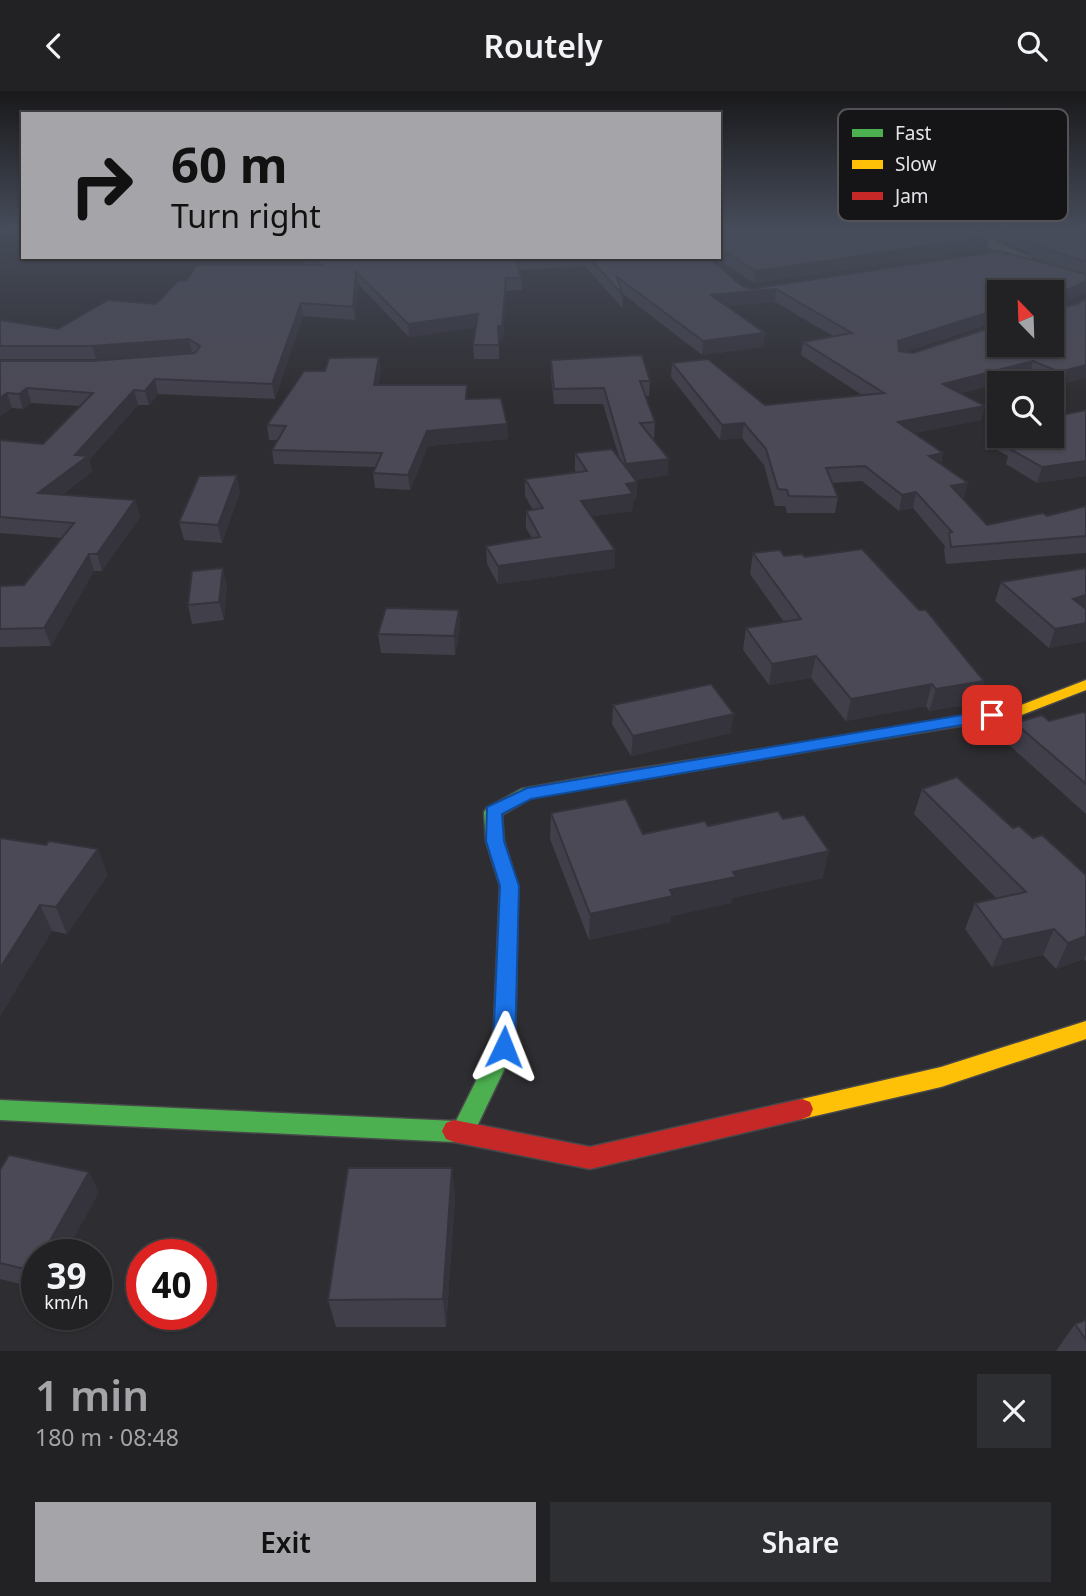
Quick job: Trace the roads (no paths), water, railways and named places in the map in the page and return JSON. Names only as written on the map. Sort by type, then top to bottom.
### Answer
[{"type":"street","points":[[463,1131],[504,1047],[509,886],[495,841],[493,812],[527,793],[1019,711],[1086,685]]},
{"type":"street","points":[[0,1110],[463,1131],[590,1158],[942,1077],[1086,1030]]}]
